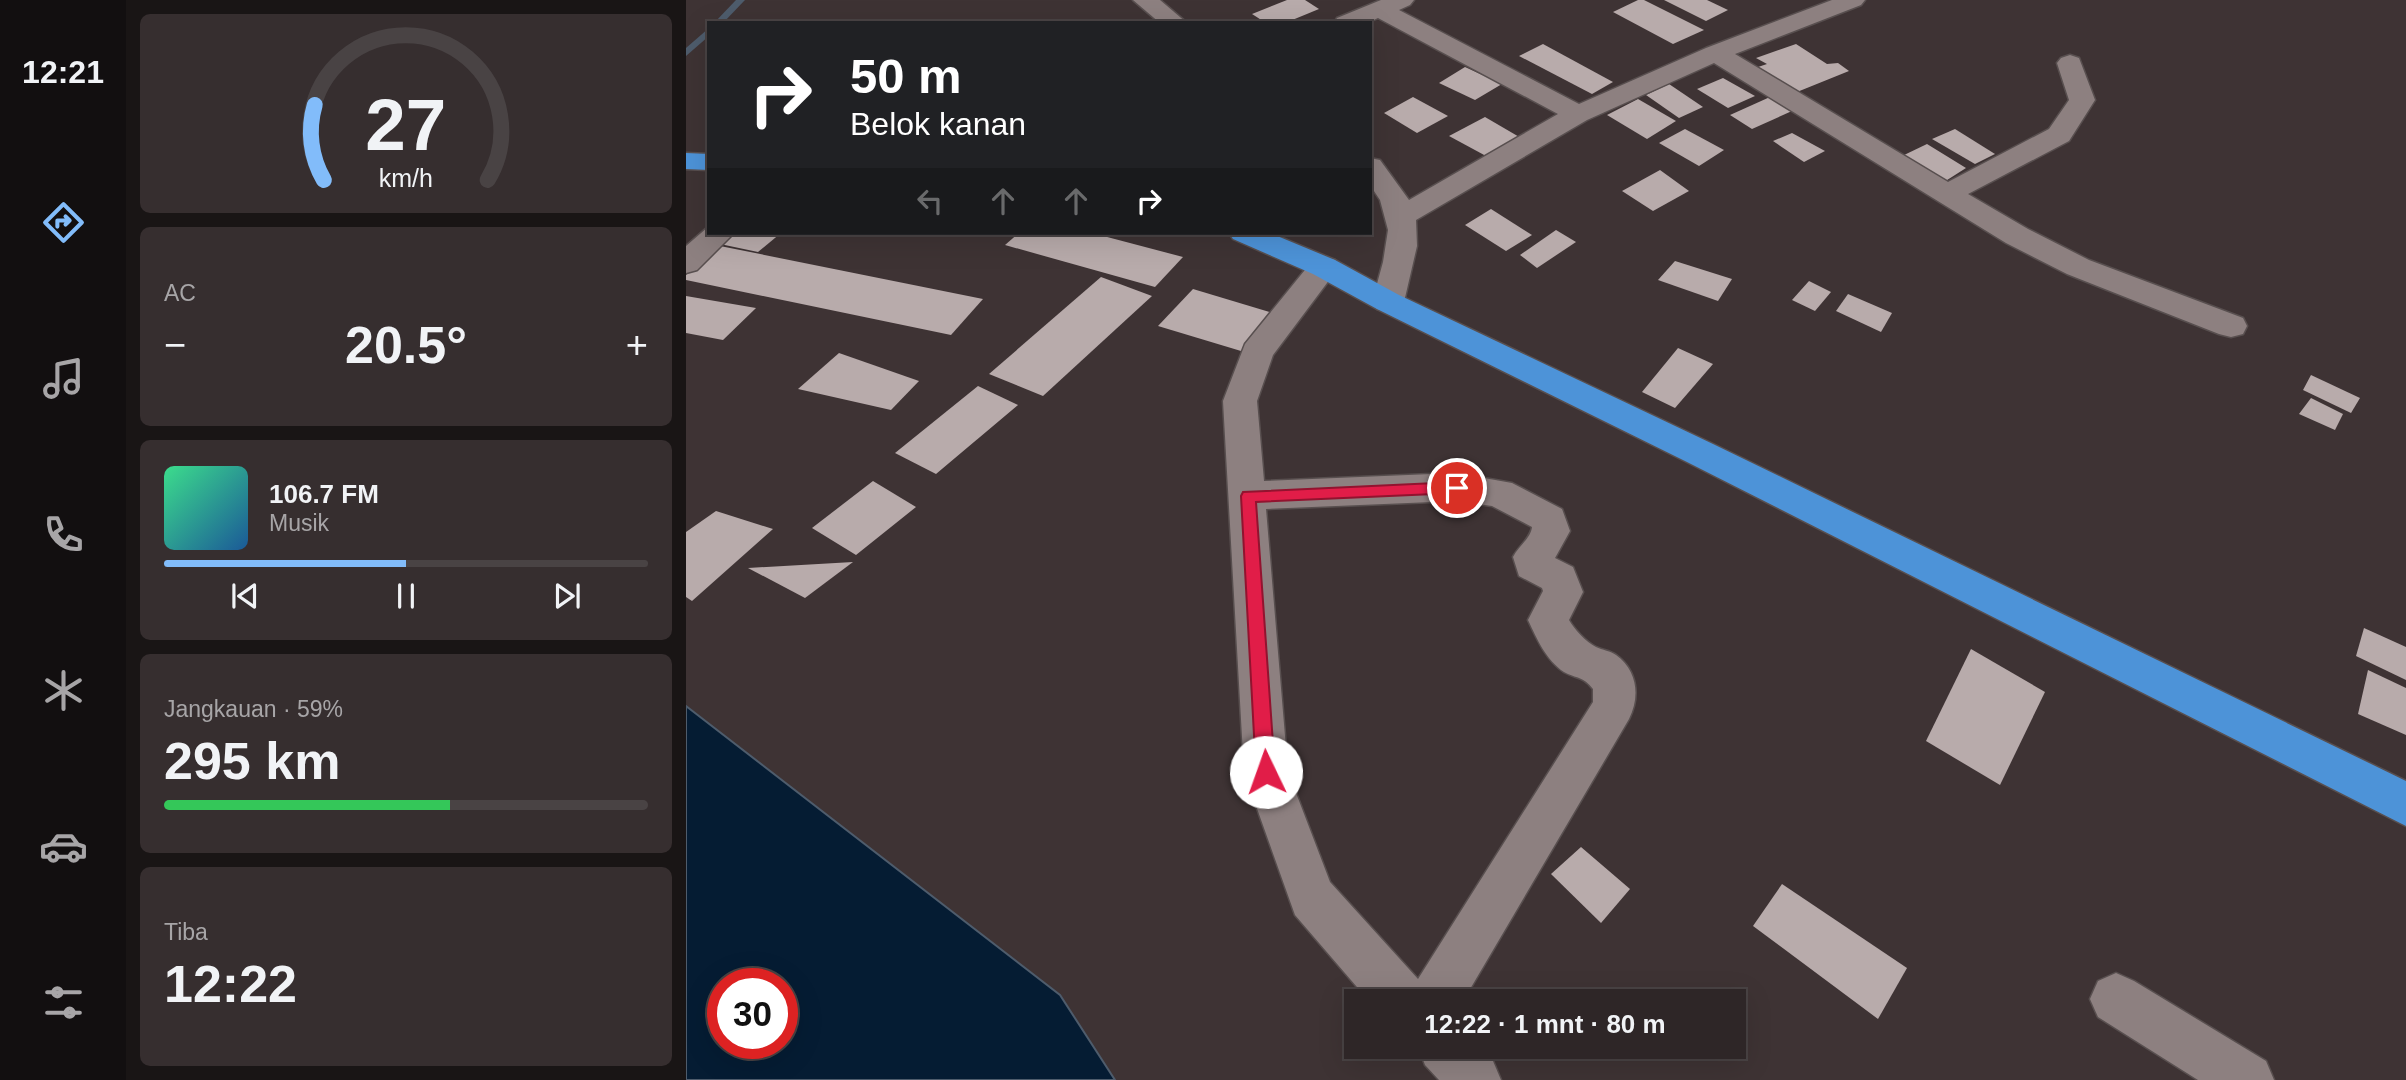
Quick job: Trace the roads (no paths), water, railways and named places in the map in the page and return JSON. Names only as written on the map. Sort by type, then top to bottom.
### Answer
[{"type":"highway","points":[[686,161],[707,162]]},
{"type":"highway","points":[[1249,235],[1324,267],[1388,302],[1712,459],[2406,804]]},
{"type":"street","points":[[1145,0],[1172,21]]},
{"type":"street","points":[[1402,216],[1578,114],[1715,53],[1853,0]]},
{"type":"street","points":[[1351,21],[1390,5],[1578,114]]},
{"type":"street","points":[[1715,53],[2017,236],[2078,267],[2231,326]]},
{"type":"street","points":[[1946,194],[2059,135],[2082,100],[2070,64]]},
{"type":"street","points":[[1372,168],[1392,193],[1402,216],[1404,245],[1388,302]]},
{"type":"street","points":[[686,263],[717,235]]},
{"type":"street","points":[[1324,267],[1257,352],[1240,401],[1266,772],[1312,898],[1392,989]]},
{"type":"street","points":[[1248,496],[1457,488],[1499,493],[1549,519],[1552,527],[1549,539],[1532,557],[1533,565],[1559,578],[1563,592],[1548,620],[1551,631],[1579,659],[1601,667],[1615,684],[1614,706],[1441,989]]},
{"type":"street","points":[[2116,999],[2247,1080]]},
{"type":"street","points":[[1455,1059],[1474,1080]]},
{"type":"water","points":[[686,706],[1060,995],[1115,1080],[686,1080]]},
{"type":"waterway","points":[[720,21],[741,0]]},
{"type":"waterway","points":[[686,53],[707,33]]}]
